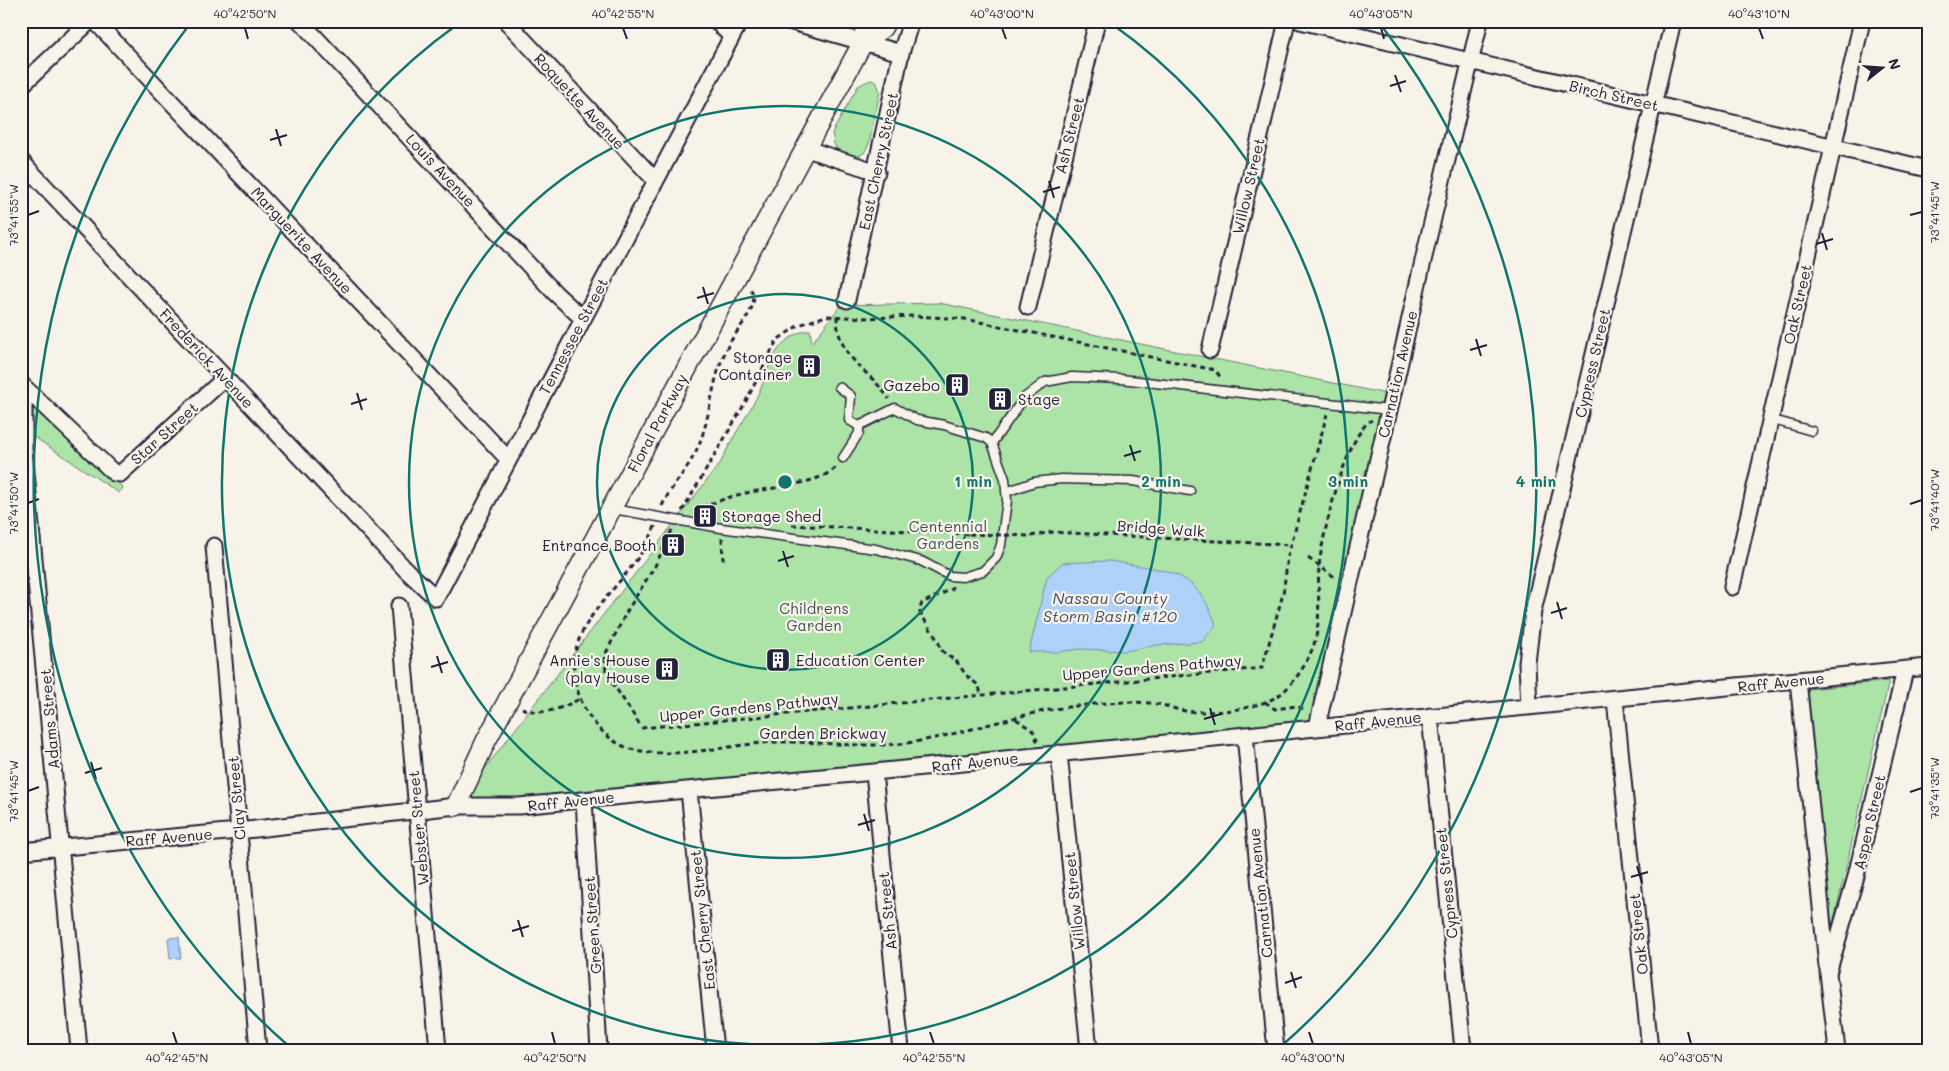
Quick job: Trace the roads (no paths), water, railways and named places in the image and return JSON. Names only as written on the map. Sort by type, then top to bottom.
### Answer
[{"type":"street","points":[[21,86],[90,21]]},
{"type":"street","name":"Marguerite Avenue","points":[[95,21],[508,459]]},
{"type":"street","name":"Louis Avenue","points":[[300,21],[556,293],[582,318]]},
{"type":"street","name":"Roquette Avenue","points":[[506,21],[655,180]]},
{"type":"street","points":[[716,21],[731,36]]},
{"type":"street","name":"Tennessee Street","points":[[392,556],[436,598],[740,21]]},
{"type":"street","points":[[789,21],[901,53]]},
{"type":"street","name":"Floral Parkway","points":[[456,806],[486,741],[736,276],[807,149],[863,42],[866,21]]},
{"type":"street","name":"Floral Parkway","points":[[863,42],[882,28],[886,21]]},
{"type":"street","name":"East Cherry Street","points":[[847,300],[877,172],[901,53],[911,21]]},
{"type":"street","name":"Ash Street","points":[[1028,307],[1097,21]]},
{"type":"street","name":"Willow Street","points":[[1210,350],[1287,21]]},
{"type":"street","name":"Birch Street","points":[[1300,21],[1928,169]]},
{"type":"street","name":"Carnation Avenue","points":[[1318,721],[1480,21]]},
{"type":"street","name":"Cypress Street","points":[[1529,707],[1527,663],[1533,611],[1673,21]]},
{"type":"street","name":"Oak Street","points":[[1732,587],[1862,21]]},
{"type":"street","points":[[807,149],[877,172]]},
{"type":"street","name":"Frederick Avenue","points":[[21,161],[392,556]]},
{"type":"street","name":"Star Street","points":[[23,386],[101,462],[114,473],[120,474],[225,378]]},
{"type":"street","name":"Adams Street","points":[[23,386],[24,450],[79,1050]]},
{"type":"street","name":"Clay Street","points":[[214,546],[258,1050]]},
{"type":"street","name":"Webster Street","points":[[399,606],[438,1050]]},
{"type":"street","name":"Raff Avenue","points":[[21,851],[238,831],[417,812],[456,806],[519,806],[1245,736],[1318,721],[1430,716],[1928,667]]},
{"type":"street","name":"Aspen Street","points":[[1828,973],[1855,880],[1905,670]]},
{"type":"street","name":"Aspen Street","points":[[1798,680],[1836,1050]]},
{"type":"street","name":"Oak Street","points":[[1615,699],[1650,1050]]},
{"type":"street","name":"Cypress Street","points":[[1430,716],[1463,1050]]},
{"type":"street","name":"Carnation Avenue","points":[[1245,736],[1276,1050]]},
{"type":"street","name":"Willow Street","points":[[1059,753],[1089,1050]]},
{"type":"street","name":"Ash Street","points":[[874,772],[901,1050]]},
{"type":"street","name":"East Cherry Street","points":[[689,790],[715,1050]]},
{"type":"street","name":"Green Street","points":[[584,800],[599,1050]]},
{"type":"lane","points":[[992,443],[1024,398],[1046,382],[1072,377],[1121,379],[1330,403],[1388,415]]},
{"type":"lane","points":[[839,387],[851,396],[849,420],[859,426]]},
{"type":"lane","points":[[611,509],[721,528],[876,549],[921,560],[936,570],[954,576],[963,577],[983,571],[996,558],[1001,545],[1006,492],[1005,478],[992,443],[986,438],[944,425],[917,420],[895,408],[859,426]]},
{"type":"lane","points":[[1770,419],[1812,431]]},
{"type":"lane","points":[[843,458],[859,433],[859,426]]},
{"type":"lane","points":[[1006,492],[1034,482],[1061,479],[1132,482],[1190,491]]},
{"type":"water","name":"Nassau County Storm Basin #120","points":[[1110,561],[1161,570],[1175,574],[1187,581],[1198,591],[1208,605],[1216,625],[1202,642],[1157,645],[1126,651],[1081,649],[1057,652],[1029,652],[1047,577],[1062,563]]},
{"type":"water","points":[[179,937],[181,958],[170,959],[168,938]]},
{"type":"place","name":"Storage Container","points":[[809,366]]},
{"type":"place","name":"Gazebo","points":[[957,385]]},
{"type":"place","name":"Stage","points":[[1000,399]]},
{"type":"place","name":"Storage Shed","points":[[705,516]]},
{"type":"place","name":"Entrance Booth","points":[[673,545]]},
{"type":"place","name":"Education Center","points":[[778,660]]},
{"type":"place","name":"Annie's House (play House","points":[[667,669]]},
{"type":"park label","name":"Centennial Gardens","points":[[948,534]]},
{"type":"park label","name":"Childrens Garden","points":[[814,616]]}]
